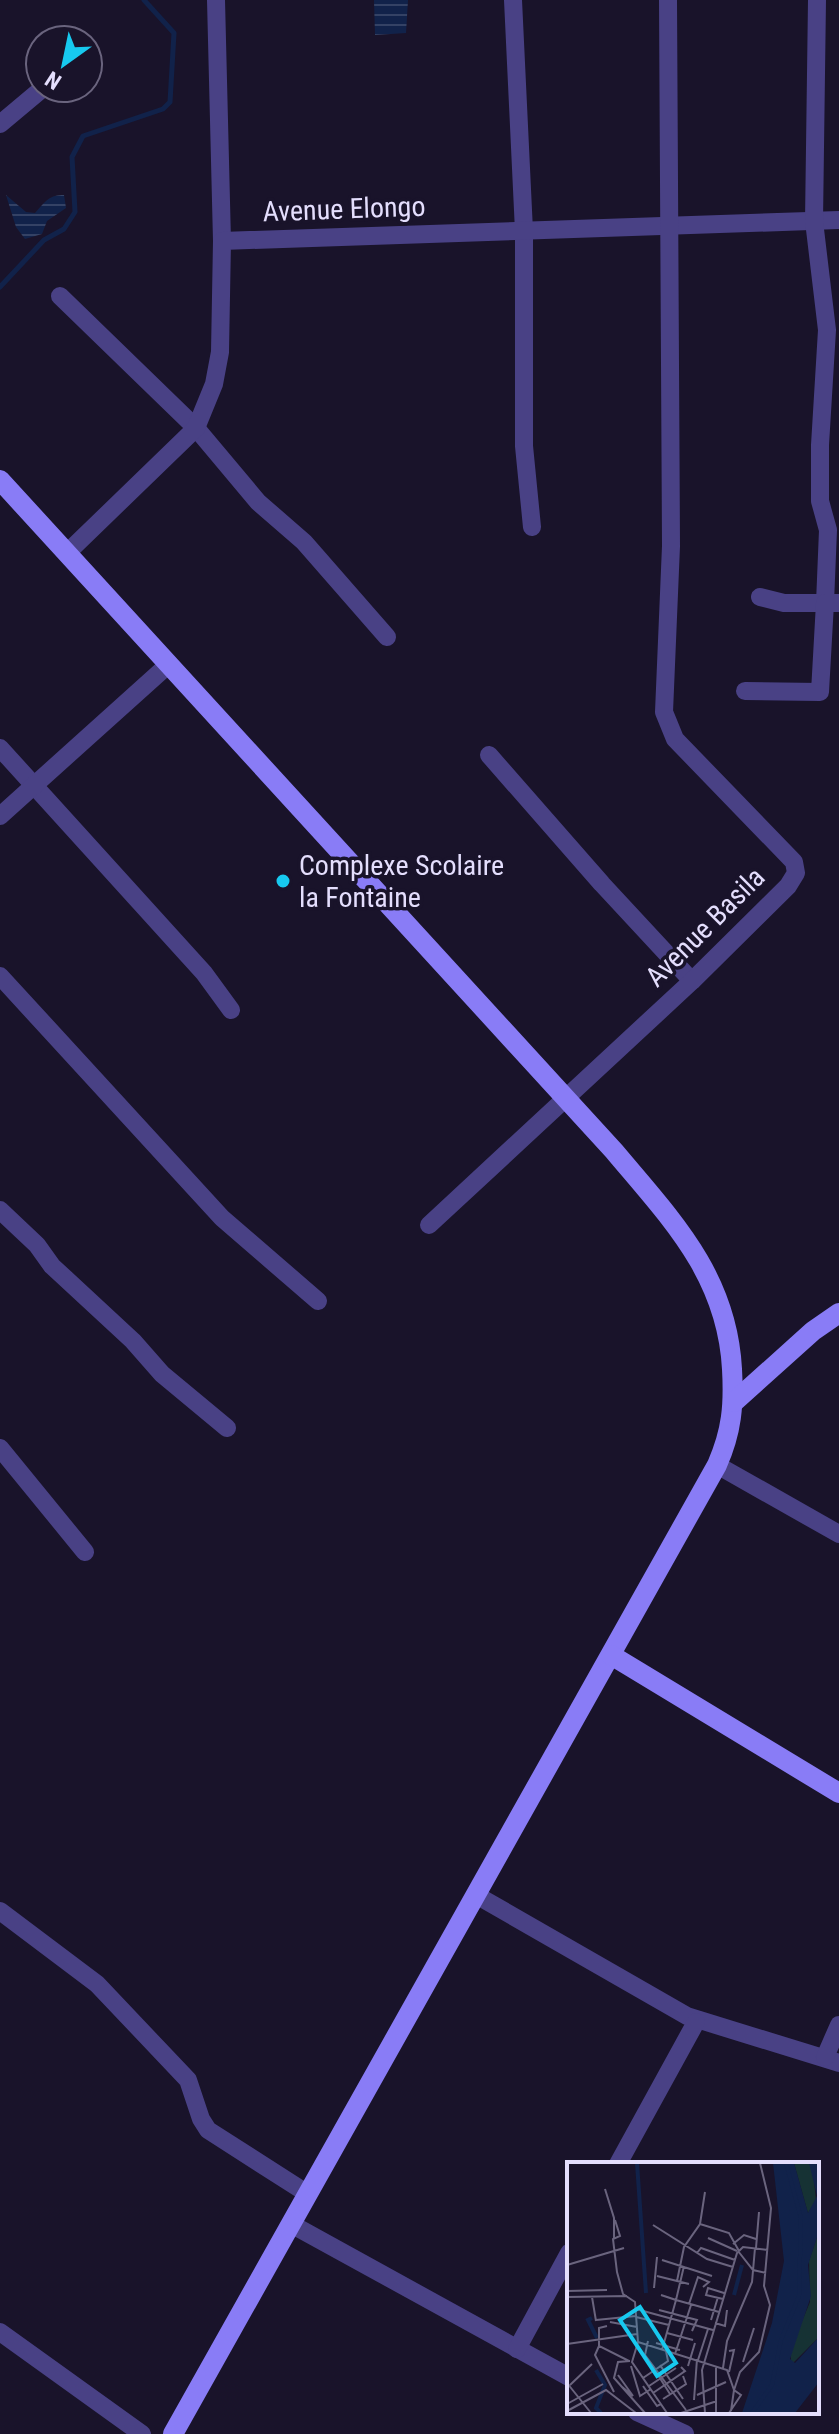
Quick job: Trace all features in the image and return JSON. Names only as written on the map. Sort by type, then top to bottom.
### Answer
[{"type":"street","points":[[67,553],[196,428],[214,384],[220,352],[222,241],[216,0]]},
{"type":"street","points":[[513,0],[524,231],[524,446],[532,527]]},
{"type":"street","points":[[668,0],[671,225]]},
{"type":"street","points":[[745,691],[820,692],[832,603],[828,530],[820,501],[827,330],[814,221],[817,0]]},
{"type":"street","points":[[0,124],[24,104]]},
{"type":"street","name":"Avenue Elongo","points":[[222,241],[839,220]]},
{"type":"street","name":"Avenue Basila","points":[[429,1225],[692,981],[788,886],[796,873],[794,862],[675,739],[664,712],[671,546],[671,225]]},
{"type":"street","points":[[60,296],[196,428],[258,502],[304,542],[387,637]]},
{"type":"street","points":[[0,480],[566,1098],[659,1204],[702,1261],[723,1306],[730,1336],[733,1421],[717,1465],[173,2434]]},
{"type":"street","points":[[760,597],[784,603],[832,603]]},
{"type":"street","points":[[0,816],[169,664]]},
{"type":"street","points":[[0,748],[204,973],[231,1010]]},
{"type":"street","points":[[489,755],[692,981]]},
{"type":"street","points":[[0,976],[222,1218],[318,1301]]},
{"type":"street","points":[[0,1210],[37,1245],[63,1277],[133,1341],[162,1374],[227,1428]]},
{"type":"street","points":[[734,1402],[813,1331],[839,1313]]},
{"type":"street","points":[[0,1448],[85,1552]]},
{"type":"street","points":[[717,1465],[839,1534]]},
{"type":"street","points":[[611,1655],[839,1793]]},
{"type":"street","points":[[476,1895],[687,2016],[832,2060],[839,2025]]},
{"type":"street","points":[[0,1911],[97,1984],[188,2080],[201,2119],[208,2130],[308,2194]]},
{"type":"street","points":[[619,2162],[696,2022]]},
{"type":"street","points":[[291,2224],[567,2376]]},
{"type":"street","points":[[517,2349],[567,2257]]},
{"type":"street","points":[[0,2332],[142,2434]]},
{"type":"street","points":[[641,2414],[685,2434]]},
{"type":"water","points":[[374,0],[408,0],[406,33],[375,35]]},
{"type":"water","points":[[6,195],[26,212],[35,213],[47,200],[59,195],[64,195],[66,208],[47,221],[42,234],[25,239],[16,227]]},
{"type":"waterway","points":[[0,287],[44,240],[64,229],[75,212],[72,157],[83,136],[163,109],[170,102],[174,33],[144,0]]},
{"type":"place","name":"Complexe Scolaire la Fontaine","points":[[283,881]]}]
